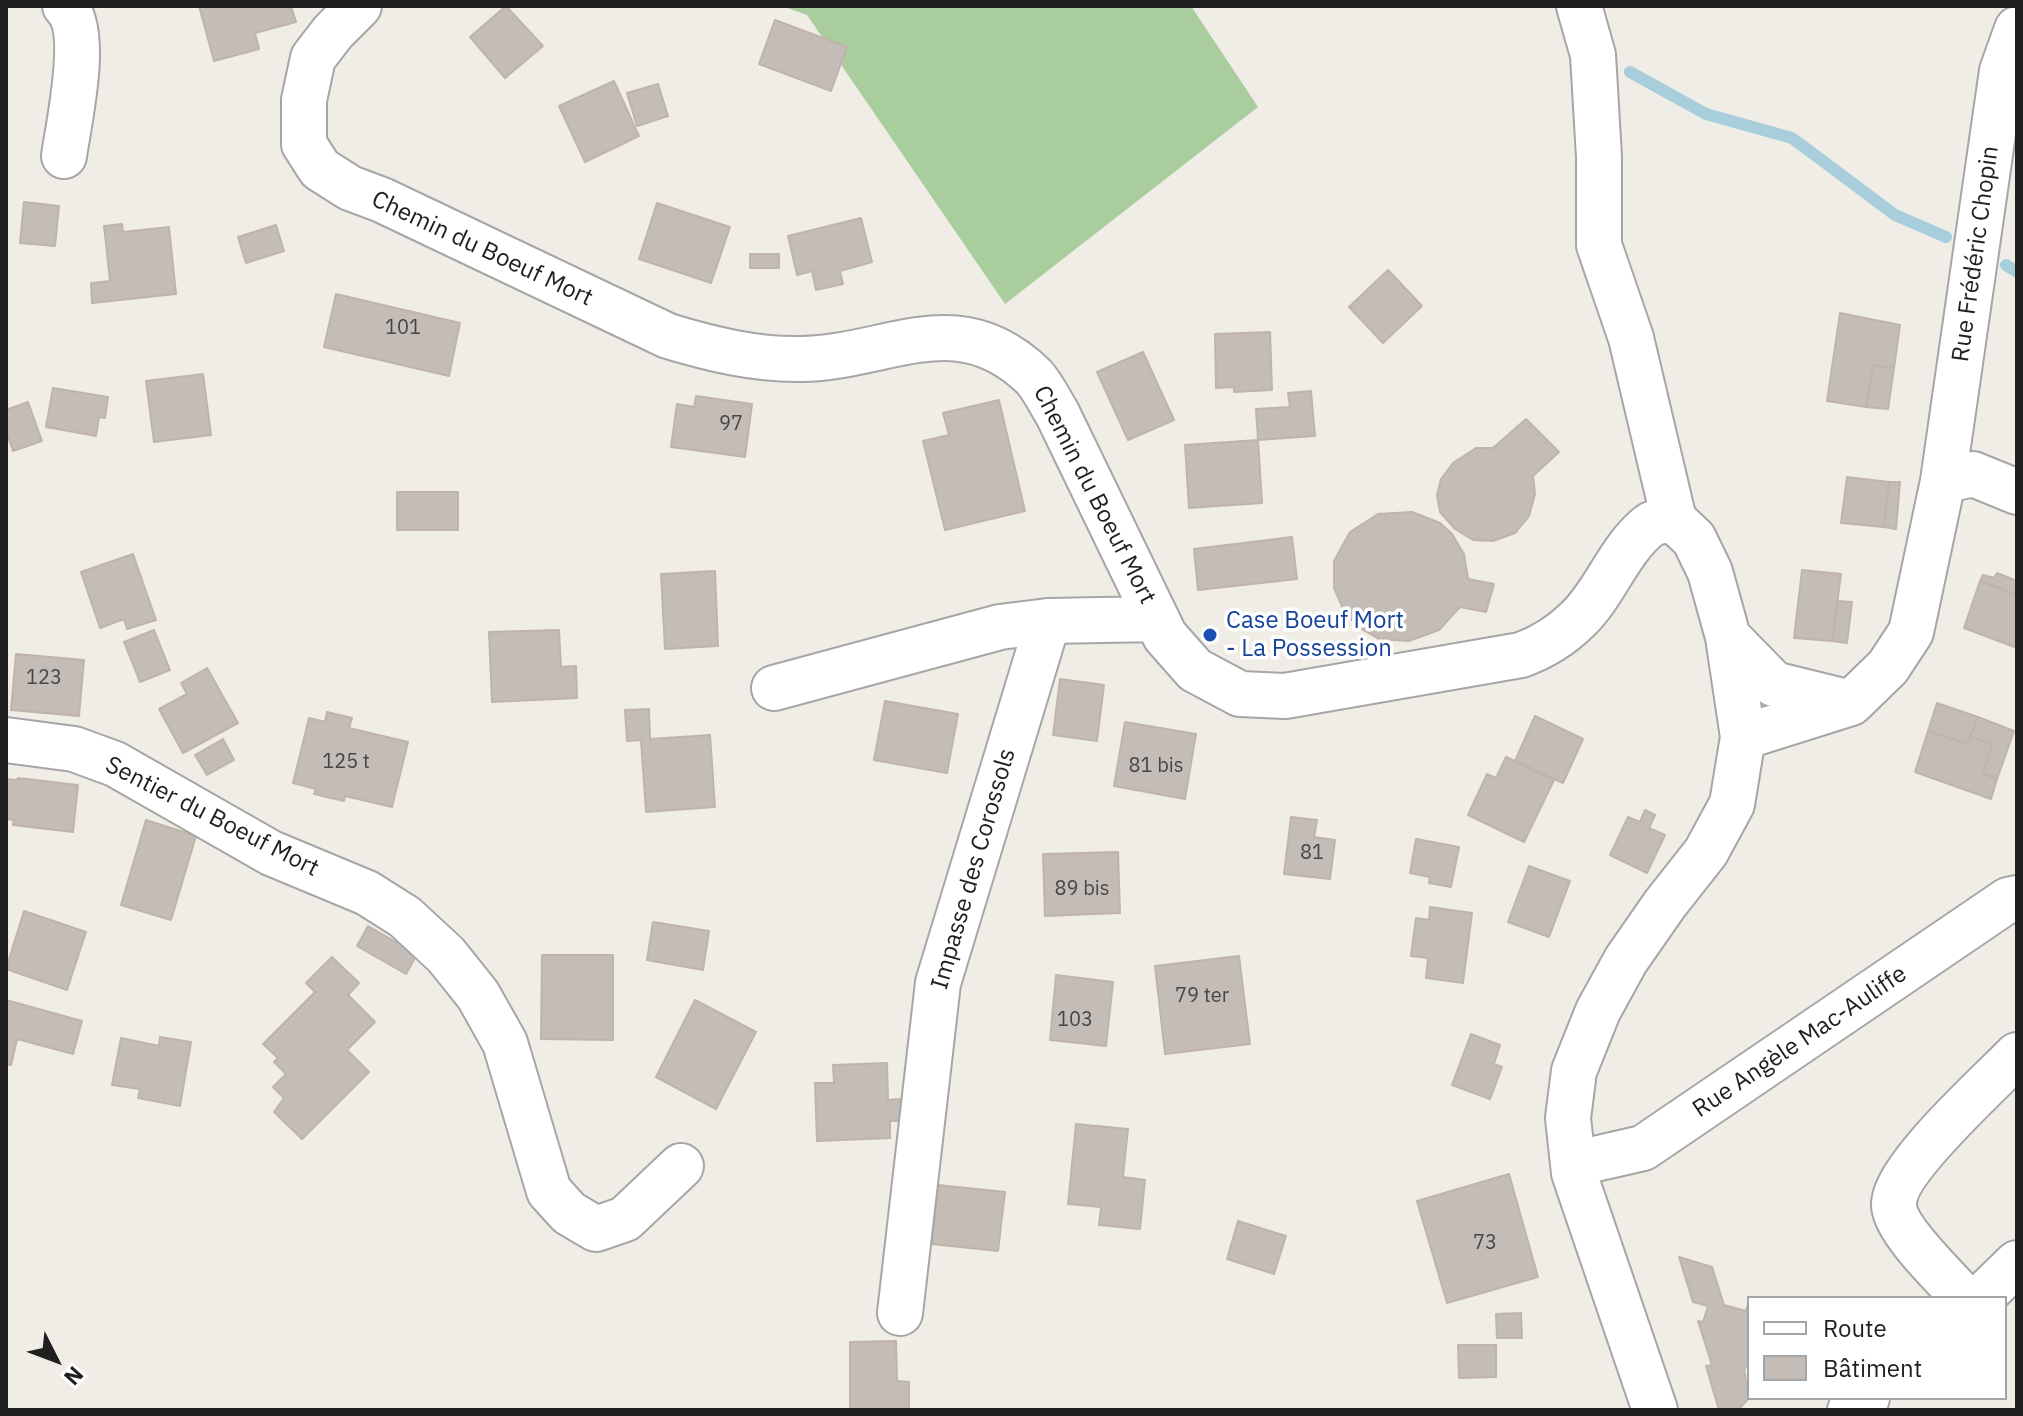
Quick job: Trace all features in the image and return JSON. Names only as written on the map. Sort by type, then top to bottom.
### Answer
[{"type":"street","points":[[64,156],[78,42],[70,11],[65,6]]},
{"type":"street","name":"Chemin du Boeuf Mort","points":[[359,6],[313,58],[304,100],[304,144],[320,169],[350,188],[382,200],[668,336],[705,347],[745,355],[802,359],[932,337],[969,339],[1005,354],[1036,379],[1057,413],[1165,636],[1195,670],[1240,694],[1285,696],[1521,655],[1548,645],[1578,620],[1602,592],[1633,543],[1652,523],[1674,520]]},
{"type":"street","points":[[1579,6],[1593,55],[1599,157],[1599,245],[1631,338],[1674,520],[1694,539],[1710,572],[1728,637],[1743,737],[1732,804],[1706,852],[1626,960],[1598,1011],[1574,1071],[1568,1118],[1574,1173],[1655,1410]]},
{"type":"street","name":"Rue Frédéric Chopin","points":[[1851,703],[1888,667],[1911,632],[1943,481],[2002,71],[2017,29]]},
{"type":"street","points":[[1943,481],[1973,474],[2017,492]]},
{"type":"street","points":[[774,688],[1000,627],[1048,621],[1157,619]]},
{"type":"street","name":"Impasse des Corossols","points":[[900,1313],[938,983],[1048,621]]},
{"type":"street","points":[[1728,637],[1774,684],[1851,703]]},
{"type":"street","points":[[1743,737],[1851,703]]},
{"type":"street","name":"Sentier du Boeuf Mort","points":[[6,740],[74,749],[115,764],[271,853],[367,893],[405,917],[446,955],[470,985],[505,1043],[549,1191],[569,1213],[596,1229],[625,1219],[681,1166]]},
{"type":"street","name":"Rue Angèle Mac-Auliffe","points":[[1573,1164],[1643,1148],[2008,900],[2017,898]]},
{"type":"street","points":[[1962,1296],[1911,1240],[1894,1207],[1898,1186],[1912,1163],[2017,1055]]},
{"type":"street","points":[[1983,1296],[2017,1263]]},
{"type":"green space","points":[[782,6],[1191,6],[1258,107],[1005,304],[807,15]]},
{"type":"building","points":[[199,6],[291,6],[296,22],[255,33],[259,49],[214,61]]},
{"type":"building","points":[[506,6],[543,46],[505,78],[470,37]]},
{"type":"building","points":[[775,20],[847,47],[831,91],[759,64]]},
{"type":"building","points":[[614,81],[639,136],[585,162],[559,106]]},
{"type":"building","points":[[658,84],[668,116],[637,126],[627,93]]},
{"type":"building","points":[[24,202],[59,206],[55,246],[20,243]]},
{"type":"building","points":[[657,203],[730,227],[711,283],[639,259]]},
{"type":"building","points":[[861,218],[872,262],[840,271],[843,284],[816,290],[812,271],[797,275],[788,236]]},
{"type":"building","points":[[122,224],[123,232],[169,227],[176,294],[92,303],[91,283],[110,281],[104,226]]},
{"type":"building","points":[[276,225],[284,251],[246,263],[238,237]]},
{"type":"building","points":[[750,254],[779,254],[779,268],[750,268]]},
{"type":"building","points":[[1388,270],[1422,306],[1383,343],[1349,307]]},
{"type":"building","points":[[336,294],[460,323],[449,376],[324,347]]},
{"type":"building","points":[[1840,313],[1900,325],[1894,368],[1873,365],[1866,407],[1827,401]]},
{"type":"building","points":[[1270,332],[1272,390],[1234,392],[1234,387],[1216,388],[1215,334]]},
{"type":"building","points":[[1143,352],[1174,420],[1128,440],[1097,372]]},
{"type":"building","points":[[1873,365],[1894,368],[1888,409],[1866,407]]},
{"type":"building","points":[[203,374],[211,435],[154,442],[146,381]]},
{"type":"building","points":[[53,388],[108,397],[105,418],[99,417],[96,436],[46,427]]},
{"type":"building","points":[[1311,391],[1315,436],[1258,440],[1256,409],[1290,407],[1288,393]]},
{"type":"building","points":[[696,396],[752,404],[745,457],[671,447],[677,404],[694,407]]},
{"type":"building","points":[[999,400],[1025,511],[945,530],[923,441],[949,435],[943,413]]},
{"type":"building","points":[[28,402],[42,441],[13,451],[6,431],[6,410]]},
{"type":"building","points":[[1526,419],[1559,452],[1533,476],[1535,494],[1529,516],[1515,533],[1493,541],[1473,540],[1455,529],[1440,512],[1437,495],[1441,479],[1453,463],[1476,448],[1493,448]]},
{"type":"building","points":[[1258,440],[1262,503],[1189,508],[1185,445]]},
{"type":"building","points":[[1847,477],[1889,482],[1884,527],[1841,523]]},
{"type":"building","points":[[1889,482],[1900,482],[1896,529],[1884,527]]},
{"type":"building","points":[[397,492],[458,492],[458,530],[397,530]]},
{"type":"building","points":[[1412,512],[1440,523],[1452,534],[1464,554],[1468,579],[1494,584],[1486,612],[1460,607],[1439,630],[1409,641],[1379,639],[1360,628],[1345,613],[1334,588],[1334,561],[1350,532],[1378,514]]},
{"type":"building","points":[[1292,537],[1297,579],[1198,590],[1194,549]]},
{"type":"building","points":[[133,554],[156,620],[127,629],[124,619],[100,628],[81,572]]},
{"type":"building","points":[[1802,570],[1841,574],[1832,641],[1794,638]]},
{"type":"building","points":[[715,571],[718,646],[665,649],[661,574]]},
{"type":"building","points":[[1997,573],[2017,581],[2017,595],[1980,581],[1983,575],[1994,578]]},
{"type":"building","points":[[1980,581],[2017,595],[2017,648],[1964,628]]},
{"type":"building","points":[[1838,601],[1852,602],[1847,643],[1832,641]]},
{"type":"building","points":[[154,630],[170,670],[140,682],[124,642]]},
{"type":"building","points":[[559,630],[561,667],[576,666],[577,698],[492,702],[489,632]]},
{"type":"building","points":[[16,654],[84,660],[79,716],[11,710]]},
{"type":"building","points":[[207,668],[238,723],[183,753],[159,709],[187,694],[181,683]]},
{"type":"building","points":[[1060,679],[1104,685],[1097,741],[1053,735]]},
{"type":"building","points":[[885,701],[958,714],[947,773],[874,760]]},
{"type":"building","points":[[1937,703],[1978,717],[1967,744],[1928,731]]},
{"type":"building","points":[[649,709],[650,739],[710,735],[715,807],[646,812],[641,740],[627,741],[625,710]]},
{"type":"building","points":[[327,712],[352,718],[349,728],[408,742],[392,807],[345,796],[344,801],[314,794],[316,789],[293,783],[309,718],[325,722]]},
{"type":"building","points":[[1535,716],[1583,739],[1563,783],[1515,761]]},
{"type":"building","points":[[1978,717],[2014,731],[1997,779],[1983,774],[1992,744],[1970,737]]},
{"type":"building","points":[[1125,722],[1196,734],[1185,799],[1114,786]]},
{"type":"building","points":[[1928,731],[1967,744],[1970,737],[1992,744],[1983,774],[1997,779],[1991,799],[1915,772]]},
{"type":"building","points":[[223,739],[234,760],[207,775],[195,755]]},
{"type":"building","points":[[1506,757],[1554,780],[1524,842],[1468,815],[1487,774],[1496,778]]},
{"type":"building","points":[[6,779],[78,785],[73,832],[13,825],[14,820],[6,819]]},
{"type":"building","points":[[1645,810],[1655,815],[1649,828],[1665,835],[1647,873],[1610,855],[1628,817],[1640,822]]},
{"type":"building","points":[[1291,817],[1317,820],[1314,837],[1335,840],[1330,879],[1284,874]]},
{"type":"building","points":[[146,820],[196,836],[171,920],[121,905]]},
{"type":"building","points":[[1416,839],[1459,847],[1451,887],[1429,883],[1430,877],[1410,873]]},
{"type":"building","points":[[1118,852],[1120,913],[1045,916],[1043,854]]},
{"type":"building","points":[[1529,866],[1570,881],[1549,937],[1508,922]]},
{"type":"building","points":[[1430,907],[1472,913],[1463,983],[1426,978],[1428,958],[1411,956],[1416,918],[1429,920]]},
{"type":"building","points":[[24,911],[86,932],[67,990],[6,969]]},
{"type":"building","points":[[653,922],[709,931],[703,970],[647,960]]},
{"type":"building","points":[[368,926],[417,954],[406,974],[357,946]]},
{"type":"building","points":[[542,955],[613,955],[613,1040],[541,1039]]},
{"type":"building","points":[[1239,956],[1250,1044],[1165,1054],[1155,966]]},
{"type":"building","points":[[332,957],[359,983],[348,995],[375,1022],[347,1050],[369,1072],[302,1139],[274,1112],[284,1098],[273,1087],[286,1074],[274,1062],[278,1058],[263,1044],[315,992],[306,983]]},
{"type":"building","points":[[1056,975],[1113,982],[1106,1046],[1050,1040]]},
{"type":"building","points":[[6,1000],[82,1021],[73,1054],[17,1039],[11,1065],[6,1064]]},
{"type":"building","points":[[695,1000],[756,1032],[716,1109],[656,1077]]},
{"type":"building","points":[[1471,1034],[1500,1045],[1494,1064],[1502,1067],[1490,1099],[1452,1085]]},
{"type":"building","points":[[160,1037],[191,1042],[180,1106],[138,1098],[140,1089],[112,1085],[121,1038],[159,1046]]},
{"type":"building","points":[[887,1063],[888,1100],[900,1099],[901,1121],[890,1121],[890,1138],[817,1141],[815,1083],[834,1083],[833,1065]]},
{"type":"building","points":[[1076,1124],[1128,1129],[1123,1177],[1145,1180],[1140,1229],[1099,1225],[1101,1207],[1068,1204]]},
{"type":"building","points":[[1509,1174],[1538,1277],[1447,1303],[1417,1201]]},
{"type":"building","points":[[938,1185],[1005,1192],[998,1251],[932,1244]]},
{"type":"building","points":[[1238,1221],[1286,1236],[1274,1274],[1227,1259]]},
{"type":"building","points":[[1679,1257],[1712,1267],[1724,1305],[1746,1311],[1747,1308],[1747,1366],[1744,1369],[1747,1400],[1738,1410],[1719,1410],[1706,1366],[1712,1365],[1698,1321],[1703,1322],[1708,1306],[1693,1302]]},
{"type":"building","points":[[1521,1313],[1522,1338],[1497,1338],[1496,1314]]},
{"type":"building","points":[[896,1341],[897,1381],[909,1382],[909,1410],[850,1410],[850,1342]]},
{"type":"building","points":[[1458,1345],[1496,1345],[1496,1377],[1459,1378]]},
{"type":"waterway","points":[[1630,72],[1706,114],[1792,138],[1895,215],[1946,237]]},
{"type":"waterway","points":[[2006,265],[2017,272]]},
{"type":"place","name":"Case Boeuf Mort - La Possession","points":[[1210,635]]}]
